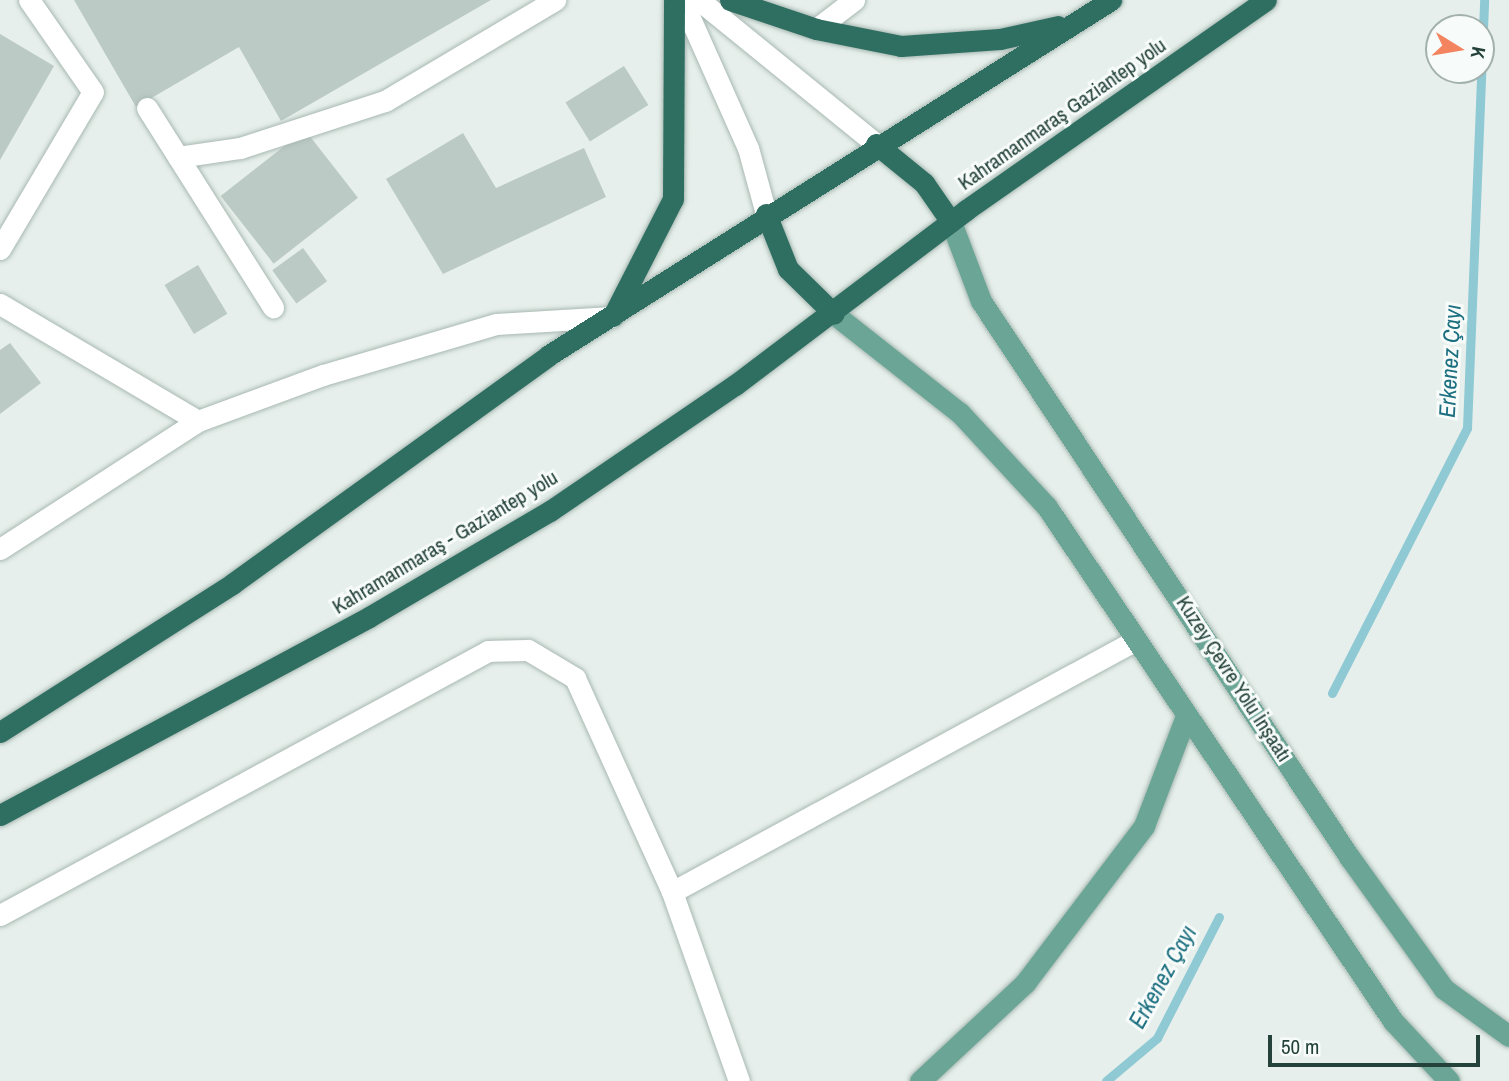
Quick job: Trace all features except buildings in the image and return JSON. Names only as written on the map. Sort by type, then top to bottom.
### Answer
[{"type":"highway","points":[[612,317],[673,199],[674,0]]},
{"type":"highway","points":[[730,0],[816,29],[901,46],[1000,39],[1073,23]]},
{"type":"highway","points":[[0,732],[232,584],[549,355],[612,317],[827,174],[1111,0]]},
{"type":"highway","name":"Kahramanmaraş Gaziantep yolu","points":[[888,270],[951,222],[1266,0]]},
{"type":"highway","points":[[876,144],[925,183],[951,222]]},
{"type":"highway","points":[[766,215],[788,269],[834,314]]},
{"type":"highway","name":"Kahramanmaraş - Gaziantep yolu","points":[[0,815],[369,617],[550,511],[834,314],[888,270]]},
{"type":"main road","name":"Kuzey Çevre Yolu İnşaatı","points":[[951,222],[981,301],[1358,869],[1444,989],[1509,1036]]},
{"type":"main road","points":[[834,314],[968,422],[1047,508],[1393,1021],[1449,1081]]},
{"type":"main road","points":[[920,1081],[1025,983],[1144,826],[1186,716]]},
{"type":"street","points":[[0,248],[93,92],[29,0]]},
{"type":"street","points":[[178,157],[240,148],[385,101],[555,0]]},
{"type":"street","points":[[682,0],[748,148],[766,215]]},
{"type":"street","points":[[699,0],[876,144]]},
{"type":"street","points":[[816,29],[854,0]]},
{"type":"street","points":[[148,108],[273,307]]},
{"type":"street","points":[[0,304],[198,421]]},
{"type":"street","points":[[0,549],[198,421],[323,375],[496,324],[612,317]]},
{"type":"street","points":[[672,892],[1136,640]]},
{"type":"street","points":[[0,915],[488,651],[509,648],[547,657],[575,678],[672,892],[739,1081]]},
{"type":"waterway","name":"Erkenez Çayı","points":[[1332,693],[1467,428],[1484,0]]},
{"type":"waterway","name":"Erkenez Çayı","points":[[1106,1081],[1157,1038],[1219,917]]}]
